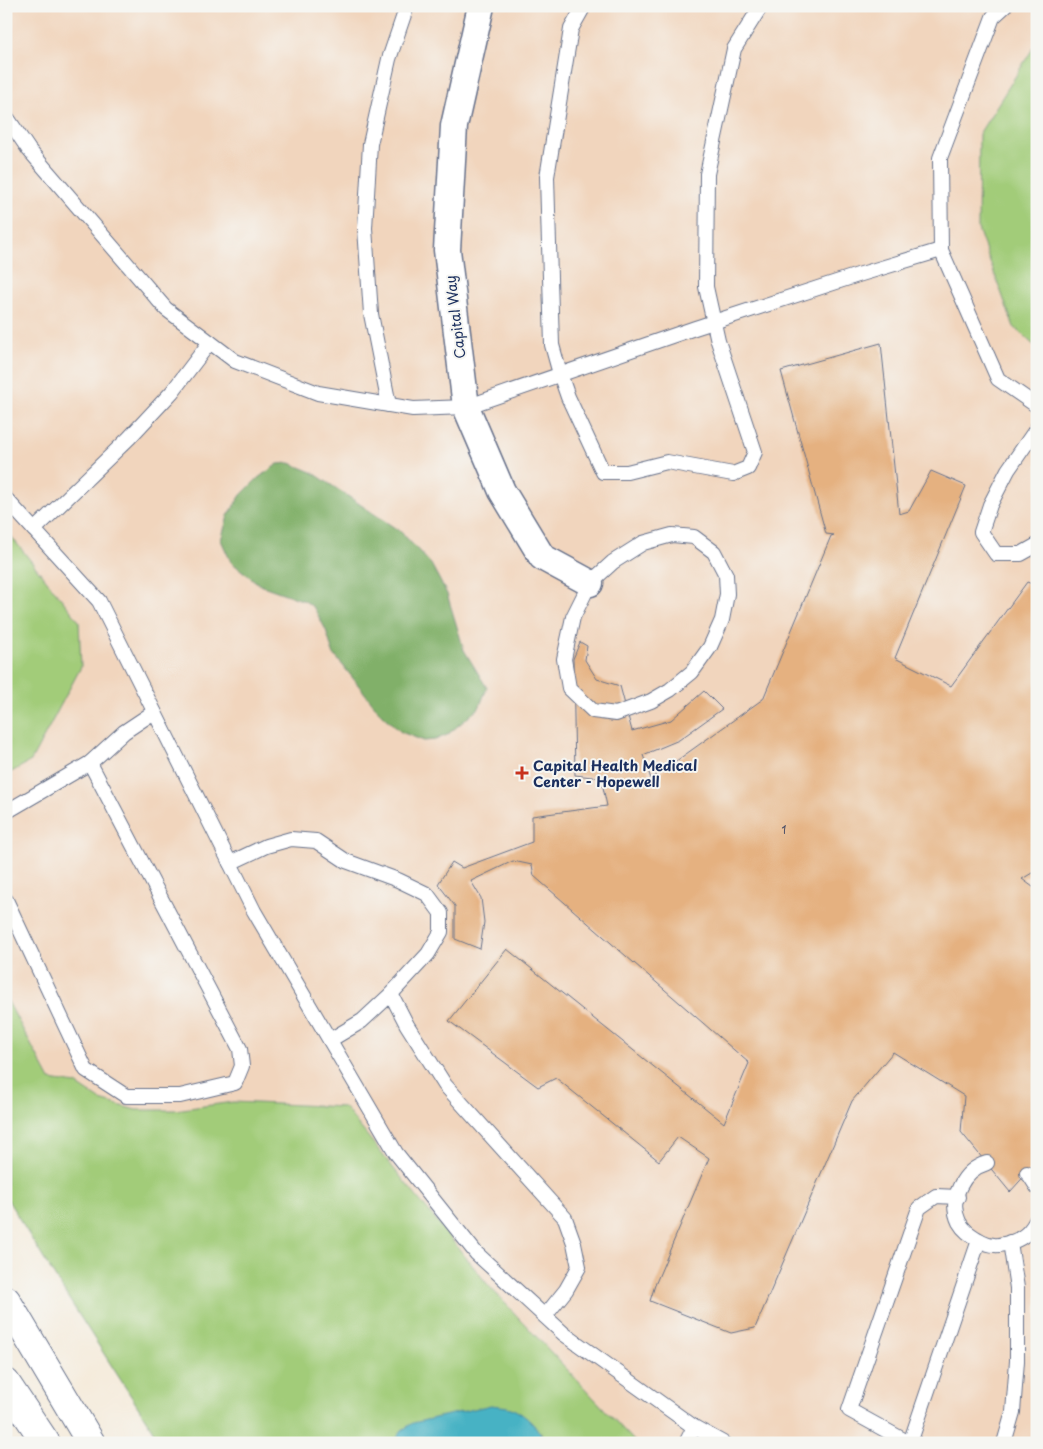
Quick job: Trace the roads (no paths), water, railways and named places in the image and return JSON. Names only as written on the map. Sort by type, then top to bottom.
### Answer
[{"type":"highway","points":[[6,1300],[91,1443]]},
{"type":"highway","points":[[6,1383],[46,1443]]},
{"type":"street","name":"Capital Way","points":[[481,6],[454,126],[447,250],[466,407],[502,491],[542,557],[590,583]]},
{"type":"lane","points":[[389,405],[371,314],[366,228],[370,144],[389,59],[407,6]]},
{"type":"lane","points":[[584,6],[571,30],[548,177],[552,345],[560,374],[568,397],[603,472],[627,472],[667,462],[733,474],[748,468],[755,452],[713,322],[706,287],[706,174],[734,49],[761,6]]},
{"type":"lane","points":[[1006,6],[993,17],[940,158],[941,250],[998,379],[1037,406]]},
{"type":"lane","points":[[6,116],[29,150],[166,309],[235,362],[318,393],[413,409],[466,407],[713,322],[941,250]]},
{"type":"lane","points":[[34,530],[129,438],[172,392],[210,342]]},
{"type":"lane","points":[[1037,428],[1008,470],[990,505],[981,532],[996,554],[1021,554],[1037,545]]},
{"type":"lane","points":[[6,499],[99,601],[254,911],[396,1153],[476,1252],[564,1334],[694,1427],[723,1443]]},
{"type":"lane","points":[[672,535],[694,537],[714,552],[726,575],[727,594],[722,620],[710,647],[692,672],[670,690],[651,701],[616,714],[593,711],[569,688],[564,659],[569,634],[573,617],[590,583],[613,562],[643,542],[672,535]]},
{"type":"lane","points":[[6,812],[90,764],[124,732],[154,712]]},
{"type":"lane","points":[[6,900],[86,1070],[126,1096],[180,1096],[235,1083],[242,1066],[240,1049],[90,764]]},
{"type":"lane","points":[[230,863],[266,846],[291,839],[316,841],[346,861],[398,880],[426,894],[442,913],[441,932],[428,954],[391,994],[362,1021],[330,1040]]},
{"type":"lane","points":[[391,994],[406,1025],[445,1085],[565,1218],[574,1244],[579,1267],[566,1290],[545,1316]]},
{"type":"lane","points":[[987,1163],[968,1173],[960,1184],[956,1210],[960,1223],[968,1233],[988,1245],[1000,1246],[1023,1238],[1037,1219]]},
{"type":"lane","points":[[1026,1173],[1037,1187]]},
{"type":"lane","points":[[958,1197],[936,1196],[919,1208],[849,1410],[909,1443],[979,1240]]},
{"type":"lane","points":[[1004,1443],[1014,1412],[1018,1361],[1017,1288],[1010,1242]]},
{"type":"lane","points":[[686,1443],[694,1427]]},
{"type":"water","points":[[491,1405],[509,1407],[522,1414],[536,1428],[546,1443],[393,1443],[402,1430],[413,1423]]},
{"type":"place","name":"Capital Health Medical Center - Hopewell","points":[[522,773]]}]
